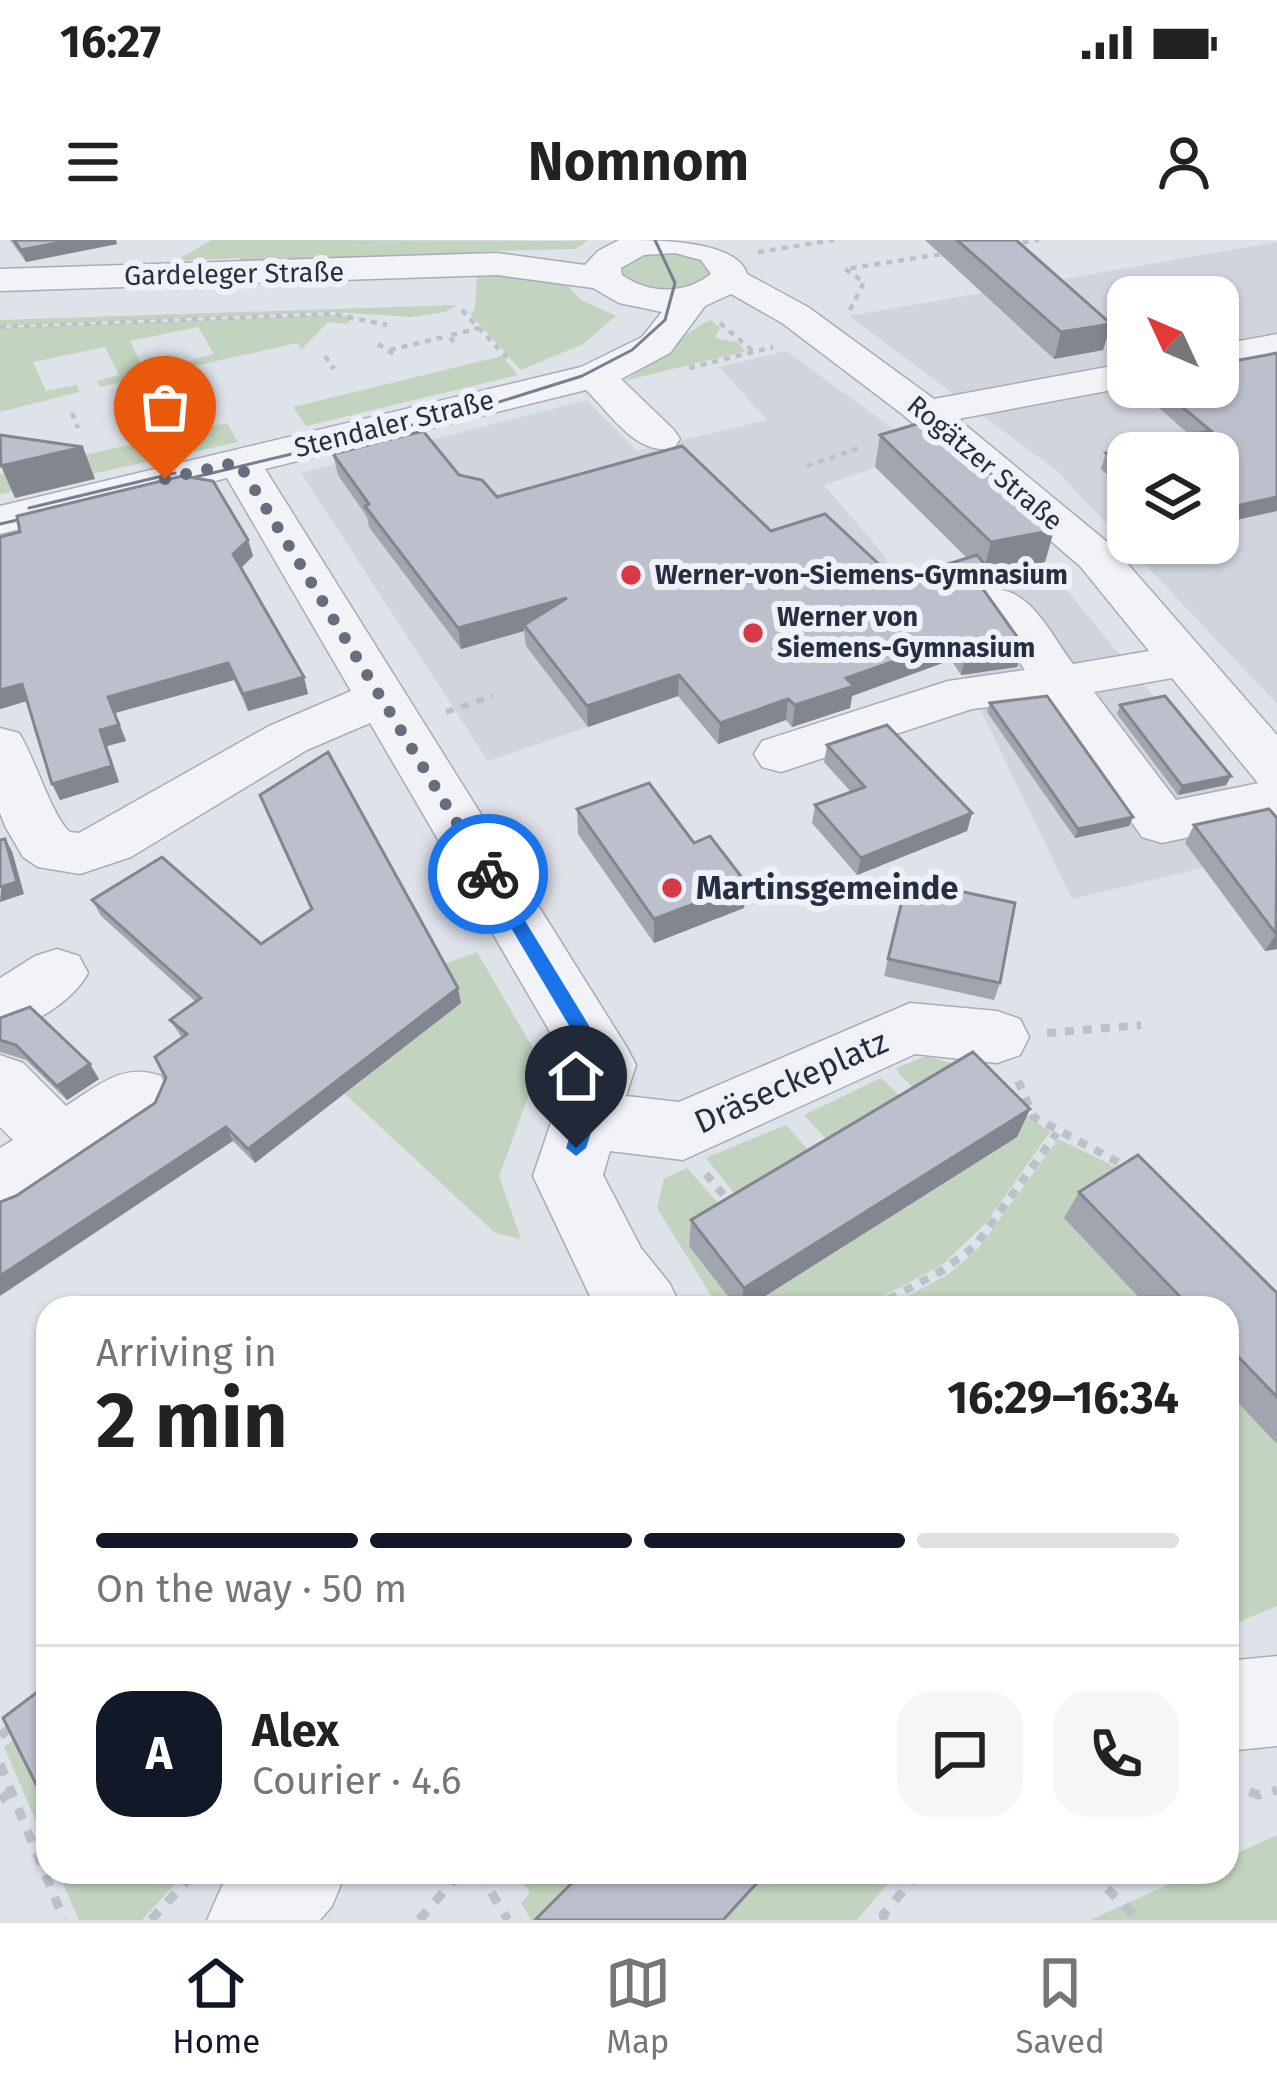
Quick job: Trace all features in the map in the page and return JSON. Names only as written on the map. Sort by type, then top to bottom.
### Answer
[{"type":"street","points":[[618,255],[709,265]]},
{"type":"street","points":[[618,255],[638,297],[709,265]]},
{"type":"street","name":"Gardeleger Straße","points":[[0,280],[467,265],[543,267],[618,255]]},
{"type":"street","name":"Rogätzer Straße","points":[[709,265],[760,310],[833,327],[1096,556],[1277,770]]},
{"type":"street","name":"Stendaler Straße","points":[[516,386],[595,376],[662,340],[709,265]]},
{"type":"street","name":"Stendaler Straße","points":[[0,520],[238,462],[581,367],[623,343],[647,320],[647,304],[638,297]]},
{"type":"street","points":[[1239,353],[1277,346]]},
{"type":"street","points":[[595,376],[659,439]]},
{"type":"street","points":[[927,413],[1107,378]]},
{"type":"street","points":[[238,462],[603,1065],[568,1176],[615,1271],[635,1296]]},
{"type":"street","points":[[1000,602],[1162,823],[1277,800]]},
{"type":"street","points":[[781,754],[965,693],[1186,660]]},
{"type":"street","points":[[1,742],[38,838],[64,852],[82,852],[111,843],[288,738],[382,698]]},
{"type":"street","points":[[0,1010],[57,973]]},
{"type":"street","name":"Dräseckeplatz","points":[[585,1120],[683,1131],[910,1028],[997,1037]]},
{"type":"street","points":[[0,1082],[61,1146]]},
{"type":"street","points":[[0,1185],[137,1095]]},
{"type":"street","points":[[1239,1705],[1277,1701]]},
{"type":"street","points":[[256,1920],[288,1884]]},
{"type":"path","points":[[754,352],[709,265],[778,246],[834,240]]},
{"type":"path","points":[[996,246],[1039,240]]},
{"type":"path","points":[[833,327],[864,282],[845,269],[953,253]]},
{"type":"path","points":[[462,310],[480,328],[516,386]]},
{"type":"path","points":[[0,327],[334,314],[387,325]]},
{"type":"path","points":[[378,344],[392,353],[480,328]]},
{"type":"path","points":[[325,356],[334,369]]},
{"type":"path","points":[[144,397],[151,412]]},
{"type":"path","points":[[72,413],[78,428]]},
{"type":"path","points":[[807,466],[858,448]]},
{"type":"path","points":[[1135,1170],[1034,1117],[997,1037],[1142,1025]]},
{"type":"path","points":[[895,1296],[975,1246],[1057,1133]]},
{"type":"path","points":[[0,1736],[24,1717]]},
{"type":"path","points":[[0,1764],[36,1852]]},
{"type":"path","points":[[1239,1788],[1259,1795],[1277,1790]]},
{"type":"path","points":[[0,1801],[11,1792]]},
{"type":"path","points":[[49,1884],[64,1920]]},
{"type":"path","points":[[151,1920],[184,1884]]},
{"type":"path","points":[[419,1920],[450,1884]]},
{"type":"path","points":[[486,1884],[508,1920]]},
{"type":"path","points":[[882,1918],[909,1884]]},
{"type":"path","points":[[1102,1884],[1139,1920]]},
{"type":"shaded area","points":[[1277,242],[1277,704],[1145,564],[1239,564],[1239,432],[1107,432],[1107,524],[1056,470],[849,316]]},
{"type":"shaded area","name":"Werner-von-Siemens-Gymnasium","points":[[786,351],[924,451],[824,485],[883,554],[906,597],[923,613],[488,761],[301,473],[587,400],[637,451],[767,420],[719,367]]},
{"type":"shaded area","points":[[1052,572],[1277,850],[1072,899],[925,595]]},
{"type":"green space","points":[[212,240],[588,240],[576,249],[485,251],[424,261],[240,266],[240,258],[175,261]]},
{"type":"green space","points":[[688,251],[719,270],[690,292],[628,286],[617,267],[631,255]]},
{"type":"green space","points":[[477,277],[562,280],[581,300],[616,316],[583,344],[521,370],[470,314],[475,309]]},
{"type":"green space","points":[[457,305],[445,312],[412,317],[332,312],[0,326],[0,320]]},
{"type":"green space","points":[[353,317],[347,324],[328,322],[302,349],[297,343],[190,367],[187,361],[214,354],[198,327],[130,341],[144,370],[170,364],[174,370],[100,387],[97,381],[119,375],[105,347],[33,362],[46,391],[77,385],[79,392],[0,412],[0,328]]},
{"type":"green space","points":[[711,320],[720,328],[715,338],[737,342],[746,351],[624,381],[695,329]]},
{"type":"green space","points":[[502,356],[518,375],[306,426],[293,407]]},
{"type":"green space","points":[[227,423],[238,442],[0,494],[0,474]]},
{"type":"green space","points":[[477,952],[541,1062],[499,1176],[521,1239],[495,1233],[345,1094],[461,1003],[439,966]]},
{"type":"green space","points":[[926,1056],[958,1065],[1050,1132],[986,1223],[942,1265],[884,1296],[765,1296],[1017,1137],[928,1101],[897,1068]]},
{"type":"green space","points":[[881,1078],[914,1109],[840,1154],[804,1115]]},
{"type":"green space","points":[[786,1125],[822,1165],[747,1209],[706,1158]]},
{"type":"green space","points":[[1058,1139],[1130,1174],[1277,1319],[1277,1606],[1239,1622],[1239,1296],[908,1296],[947,1275],[978,1249]]},
{"type":"green space","points":[[687,1168],[732,1219],[689,1246],[728,1296],[712,1296],[657,1208],[664,1179]]},
{"type":"green space","points":[[30,1728],[36,1740],[36,1821],[4,1747]]},
{"type":"green space","points":[[1277,1835],[1277,1920],[1090,1920],[1170,1884],[1239,1884],[1239,1852]]},
{"type":"green space","points":[[63,1884],[175,1884],[142,1920],[79,1920]]},
{"type":"green space","points":[[524,1884],[577,1884],[542,1920],[531,1920],[521,1903],[530,1893]]},
{"type":"green space","points":[[754,1884],[888,1884],[857,1920],[721,1920]]},
{"type":"building","points":[[14,240],[72,240],[21,250]]},
{"type":"building","points":[[957,240],[1016,240],[1107,320],[1107,325],[1061,332]]},
{"type":"building","points":[[1277,353],[1277,497],[1239,505],[1239,432],[1206,432],[1211,431],[1183,408],[1239,408],[1239,360]]},
{"type":"building","points":[[930,420],[1054,530],[991,542],[880,435]]},
{"type":"building","points":[[423,431],[459,475],[482,480],[497,497],[682,446],[771,531],[825,514],[896,580],[977,555],[986,566],[978,582],[1023,645],[967,653],[957,639],[846,678],[854,686],[795,705],[788,699],[720,723],[679,675],[587,706],[524,625],[567,598],[458,628],[365,506],[369,504],[333,454]]},
{"type":"building","points":[[0,435],[83,447],[1,466]]},
{"type":"building","points":[[182,476],[213,481],[248,540],[233,554],[304,677],[243,694],[228,663],[108,697],[119,725],[100,730],[112,766],[52,784],[22,684],[0,690],[0,537],[20,532],[17,516]]},
{"type":"building","points":[[1047,696],[1133,817],[1078,829],[990,703]]},
{"type":"building","points":[[1165,696],[1231,776],[1182,786],[1120,705]]},
{"type":"building","points":[[887,725],[972,813],[861,858],[815,805],[865,787],[827,745]]},
{"type":"building","points":[[328,752],[458,988],[248,1149],[226,1127],[0,1276],[0,1202],[155,1103],[166,1078],[155,1057],[187,1034],[170,1020],[201,998],[92,900],[162,857],[261,944],[312,909],[260,795]]},
{"type":"building","name":"Martinsgemeinde","points":[[649,783],[694,843],[710,836],[747,884],[654,919],[577,809]]},
{"type":"building","points":[[1269,809],[1277,818],[1276,934],[1194,825]]},
{"type":"building","points":[[5,839],[17,882],[0,887],[0,840]]},
{"type":"building","points":[[907,880],[1015,903],[1000,983],[888,959]]},
{"type":"building","points":[[30,1007],[90,1064],[57,1086],[16,1045],[0,1040],[0,1018]]},
{"type":"building","points":[[973,1052],[1030,1109],[744,1288],[691,1220]]},
{"type":"building","points":[[1138,1155],[1277,1293],[1277,1397],[1239,1357],[1239,1296],[1179,1296],[1079,1192]]},
{"type":"building","points":[[36,1693],[36,1784],[3,1718]]},
{"type":"building","points":[[571,1884],[756,1884],[723,1920],[535,1920]]},
{"type":"tram line","points":[[158,486],[467,412],[582,376],[632,350],[665,320],[675,283],[655,240]]},
{"type":"tram line","points":[[29,508],[175,473]]},
{"type":"tram line","points":[[0,524],[47,513]]},
{"type":"way so far","points":[[165,479],[238,462],[488,874]]},
{"type":"place","name":"Werner-von-Siemens-Gymnasium","points":[[631,575]]},
{"type":"place","name":"Werner von Siemens-Gymnasium","points":[[753,633]]},
{"type":"place","name":"Martinsgemeinde","points":[[672,888]]},
{"type":"route","points":[[488,874],[603,1065],[576,1148]]}]
